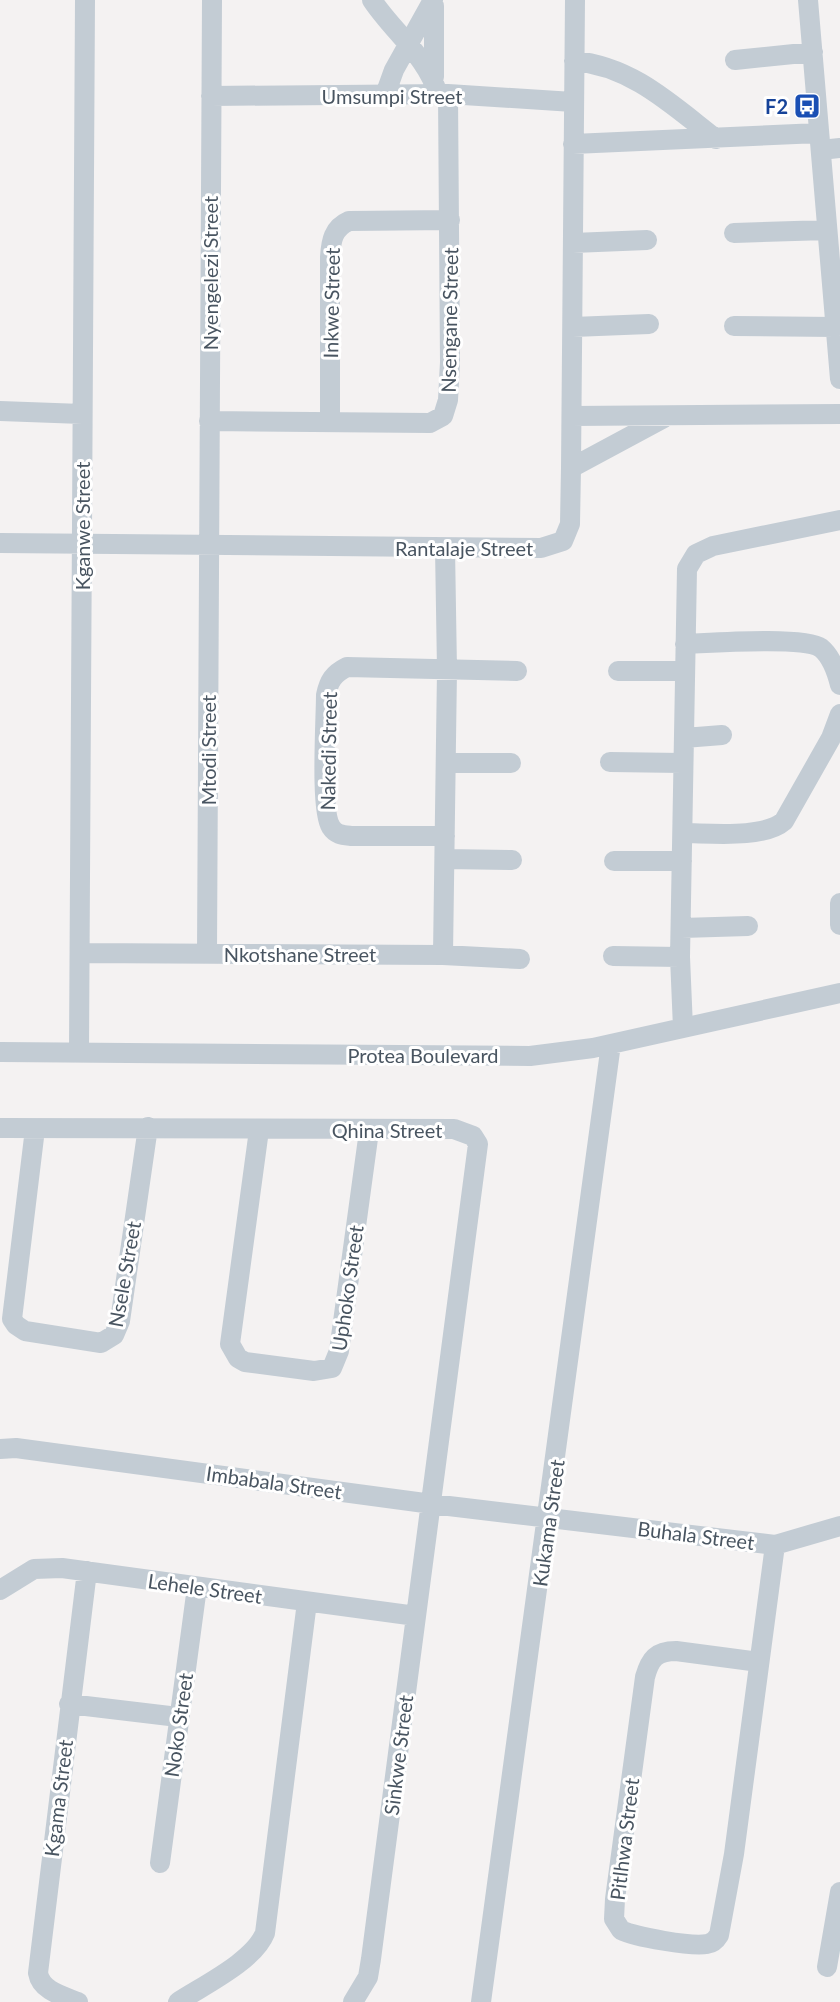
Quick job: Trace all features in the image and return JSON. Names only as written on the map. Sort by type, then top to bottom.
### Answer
[{"type":"street","name":"Kganwe Street","points":[[79,1053],[81,414],[86,0]]},
{"type":"street","name":"Nyengelezi Street","points":[[208,546],[213,0]]},
{"type":"street","points":[[372,0],[440,89]]},
{"type":"street","points":[[385,95],[408,45],[434,0]]},
{"type":"street","name":"Nsengane Street","points":[[209,422],[430,423],[443,416],[448,400],[450,220],[434,0]]},
{"type":"street","name":"Rantalaje Street","points":[[0,543],[445,548],[541,548],[557,545],[568,534],[570,524],[575,0]]},
{"type":"street","points":[[808,0],[813,52],[827,144],[827,230],[840,379]]},
{"type":"street","points":[[735,60],[813,52]]},
{"type":"street","points":[[574,61],[606,66],[639,81],[716,139]]},
{"type":"street","name":"Umsumpi Street","points":[[212,96],[385,95],[440,89],[573,102]]},
{"type":"street","points":[[573,144],[716,139],[827,144]]},
{"type":"street","name":"Inkwe Street","points":[[330,422],[330,257],[331,245],[338,228],[349,221],[450,220]]},
{"type":"street","points":[[735,233],[827,230]]},
{"type":"street","points":[[573,243],[647,240]]},
{"type":"street","points":[[573,327],[649,324]]},
{"type":"street","points":[[734,326],[835,327]]},
{"type":"street","points":[[0,411],[81,414]]},
{"type":"street","points":[[572,416],[840,414]]},
{"type":"street","points":[[571,468],[666,417]]},
{"type":"street","points":[[682,1028],[680,957],[685,580],[690,562],[696,554],[712,546],[840,520]]},
{"type":"street","name":"Mtodi Street","points":[[207,953],[208,546]]},
{"type":"street","points":[[443,955],[447,670],[445,548]]},
{"type":"street","points":[[685,644],[794,642],[814,644],[822,649],[831,661],[840,685]]},
{"type":"street","name":"Nakedi Street","points":[[445,836],[352,836],[342,835],[332,829],[328,821],[326,800],[326,695],[333,676],[347,668],[447,670]]},
{"type":"street","points":[[447,670],[517,671]]},
{"type":"street","points":[[618,671],[684,671]]},
{"type":"street","points":[[683,833],[760,832],[778,827],[784,821],[825,748],[840,714]]},
{"type":"street","points":[[684,738],[722,735]]},
{"type":"street","points":[[610,762],[682,763]]},
{"type":"street","points":[[446,763],[512,763]]},
{"type":"street","points":[[445,860],[512,860]]},
{"type":"street","points":[[614,861],[682,861]]},
{"type":"street","points":[[840,903],[840,925]]},
{"type":"street","points":[[682,928],[748,926]]},
{"type":"street","name":"Nkotshane Street","points":[[80,952],[443,955],[520,959]]},
{"type":"street","points":[[613,956],[680,957]]},
{"type":"street","name":"Protea Boulevard","points":[[0,1052],[530,1056],[563,1053],[611,1044],[840,993]]},
{"type":"street","name":"Kukama Street","points":[[481,2002],[549,1516],[611,1044]]},
{"type":"street","name":"Qhina Street","points":[[0,1128],[148,1127],[369,1131],[454,1129],[473,1136],[478,1144],[432,1504]]},
{"type":"street","name":"Nsele Street","points":[[35,1129],[12,1319],[25,1331],[101,1343],[111,1339],[120,1321],[148,1127]]},
{"type":"street","name":"Uphoko Street","points":[[258,1130],[230,1344],[238,1358],[245,1362],[319,1372],[332,1368],[339,1351],[369,1131]]},
{"type":"street","name":"Imbabala Street","points":[[0,1449],[16,1448],[74,1455],[432,1504],[549,1516]]},
{"type":"street","name":"Sinkwe Street","points":[[353,2002],[368,1977],[371,1959],[432,1504]]},
{"type":"street","name":"Buhala Street","points":[[549,1516],[775,1545],[840,1526]]},
{"type":"street","name":"Pitlhwa Street","points":[[759,1662],[675,1651],[663,1651],[651,1661],[645,1677],[615,1899],[614,1919],[621,1930],[640,1936],[697,1944],[707,1944],[719,1935],[734,1854],[775,1545]]},
{"type":"street","name":"Lehele Street","points":[[0,1590],[23,1574],[40,1567],[87,1571],[416,1616]]},
{"type":"street","name":"Kgama Street","points":[[78,2002],[50,1990],[39,1980],[38,1973],[87,1571]]},
{"type":"street","name":"Noko Street","points":[[160,1863],[197,1587]]},
{"type":"street","points":[[178,2002],[248,1956],[261,1944],[265,1933],[307,1602]]},
{"type":"street","points":[[69,1704],[178,1717]]},
{"type":"street","points":[[827,1968],[840,1898]]},
{"type":"place","name":"F2","points":[[807,106]]}]
